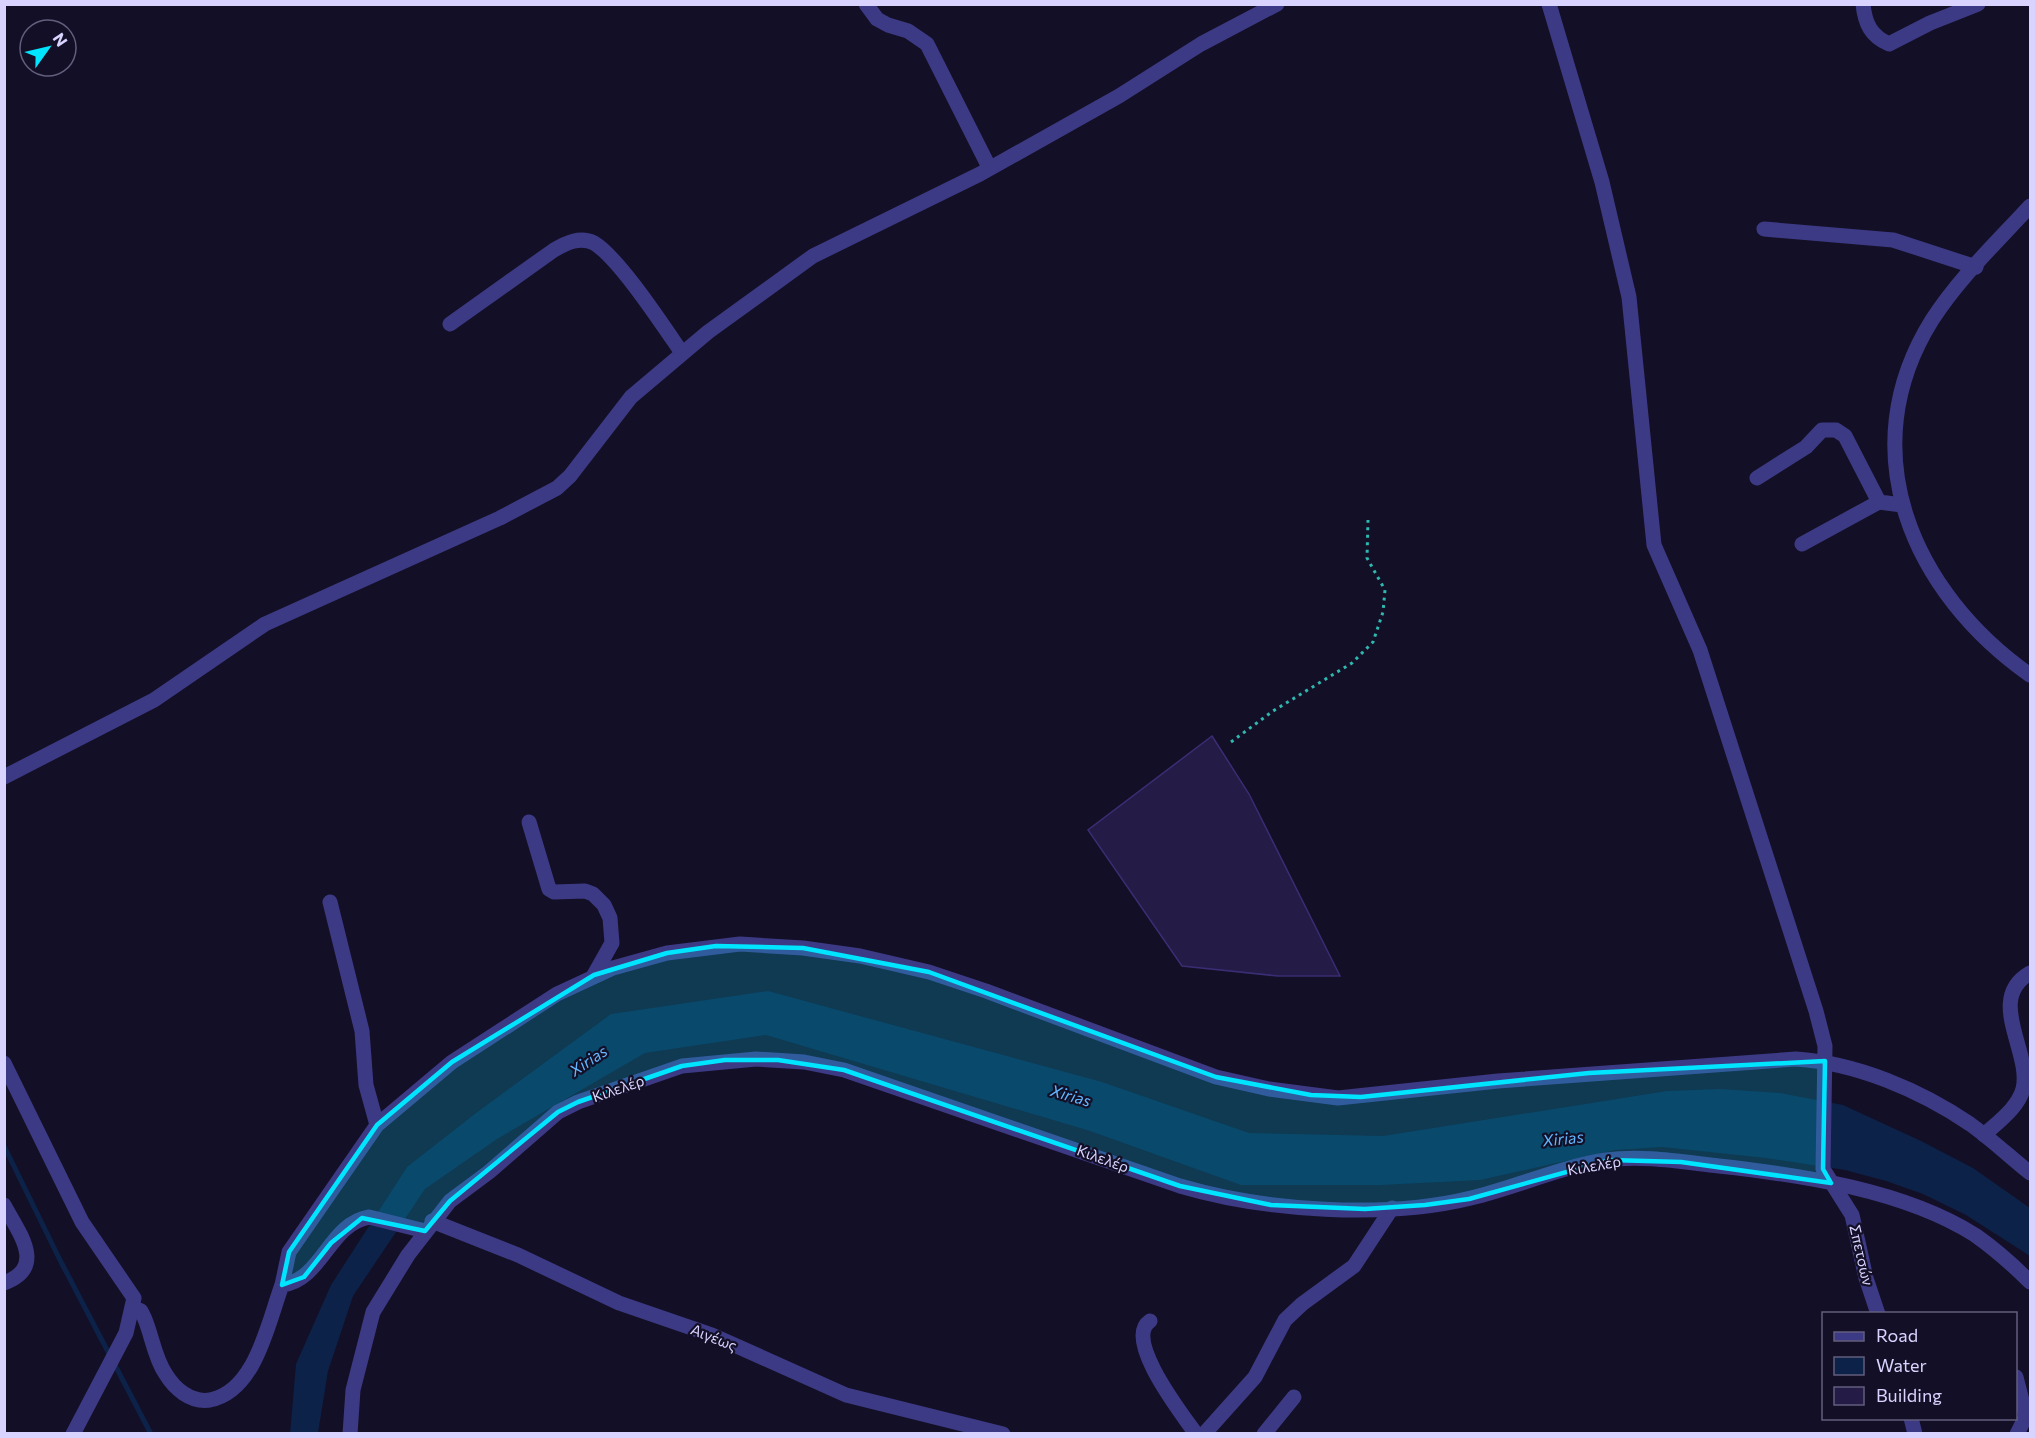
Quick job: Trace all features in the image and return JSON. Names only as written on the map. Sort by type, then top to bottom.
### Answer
[{"type":"street","points":[[866,4],[878,19],[888,25],[908,31],[927,44],[989,167]]},
{"type":"street","points":[[4,777],[154,700],[265,624],[500,518],[557,488],[570,476],[631,396],[682,353],[819,252],[938,196],[1119,96],[1201,44],[1277,4]]},
{"type":"street","points":[[1549,4],[1602,182],[1629,297],[1654,545],[1700,650],[1818,1019],[1825,1061],[1827,1176]]},
{"type":"street","points":[[1863,4],[1865,21],[1875,37],[1889,44],[1930,23],[1978,4]]},
{"type":"street","points":[[2031,206],[1976,267],[1931,322],[1905,378],[1896,429],[1897,469],[1902,505],[1920,553],[1945,593],[1982,636],[2031,675]]},
{"type":"street","points":[[1764,229],[1893,240],[1976,267]]},
{"type":"street","points":[[450,324],[554,250],[571,241],[582,240],[593,243],[609,256],[651,308],[682,353]]},
{"type":"street","points":[[1757,478],[1806,447],[1822,430],[1836,430],[1845,436],[1879,501]]},
{"type":"street","points":[[1802,544],[1879,501],[1902,505]]},
{"type":"street","points":[[529,822],[549,889],[593,894],[604,905],[610,918],[612,943],[594,975]]},
{"type":"street","points":[[330,902],[362,1031],[365,1068],[375,1120]]},
{"type":"street","points":[[134,1308],[141,1311],[144,1317],[160,1363],[168,1378],[184,1393],[206,1400],[226,1394],[243,1378],[259,1352],[282,1285],[289,1252],[375,1120],[452,1062],[518,1017],[594,975],[667,952],[724,945],[803,948],[860,956],[929,972],[1216,1077],[1269,1089],[1338,1098],[1589,1073],[1772,1060],[1825,1061],[1924,1098],[1984,1135],[2031,1173]]},
{"type":"street","points":[[1984,1135],[2019,1102],[2024,1087],[2009,1005],[2019,981],[2031,973]]},
{"type":"street","name":"Κιλελέρ","points":[[350,1434],[353,1390],[373,1312],[429,1226],[450,1201],[489,1172],[524,1139],[558,1112],[578,1102],[682,1066],[756,1059],[820,1065],[854,1073],[1213,1195],[1271,1205],[1392,1208],[1469,1198],[1577,1166],[1610,1160],[1681,1162],[1827,1176],[1950,1223],[1987,1244],[2031,1281]]},
{"type":"street","points":[[4,1063],[82,1222],[133,1293],[134,1308],[126,1334],[73,1434]]},
{"type":"street","name":"Σπετσών","points":[[1827,1176],[1852,1215],[1866,1278],[1877,1312]]},
{"type":"street","points":[[4,1205],[28,1258],[27,1269],[21,1276],[4,1283]]},
{"type":"street","points":[[1204,1434],[1255,1377],[1285,1320],[1302,1304],[1354,1266],[1392,1208]]},
{"type":"street","name":"Αιγέως","points":[[282,1285],[294,1283],[304,1277],[341,1233],[363,1218],[429,1226],[547,1268],[619,1303],[712,1335],[846,1395],[1003,1434]]},
{"type":"street","points":[[1150,1321],[1143,1325],[1141,1332],[1152,1367],[1196,1434]]},
{"type":"street","points":[[2017,1381],[2026,1416],[2017,1434]]},
{"type":"street","points":[[1264,1434],[1294,1397]]},
{"type":"path","points":[[1231,742],[1274,711],[1352,663],[1373,642],[1383,612],[1385,591],[1367,558],[1368,520]]},
{"type":"highlighted area","points":[[716,946],[803,948],[929,972],[1216,1077],[1311,1095],[1361,1097],[1589,1073],[1825,1061],[1823,1169],[1831,1183],[1681,1162],[1610,1160],[1469,1199],[1425,1205],[1365,1209],[1271,1205],[1180,1186],[844,1070],[778,1060],[725,1060],[682,1066],[578,1102],[558,1112],[450,1201],[425,1231],[362,1218],[331,1243],[304,1277],[282,1285],[289,1252],[377,1125],[452,1062],[594,975],[667,953]]},
{"type":"water","name":"Xirias","points":[[768,991],[1102,1082],[1249,1133],[1383,1136],[1667,1091],[1720,1089],[1780,1093],[1843,1105],[1973,1168],[2030,1208],[2030,1256],[1966,1215],[1923,1194],[1886,1181],[1845,1170],[1766,1158],[1662,1147],[1615,1150],[1480,1180],[1381,1185],[1241,1185],[1090,1131],[766,1035],[645,1053],[497,1139],[425,1189],[353,1296],[328,1371],[318,1433],[290,1434],[296,1364],[331,1285],[407,1167],[476,1113],[611,1014]]},
{"type":"building","points":[[1212,736],[1249,794],[1340,976],[1278,976],[1182,966],[1088,830]]},
{"type":"waterway","points":[[4,1146],[60,1260],[151,1434]]}]
